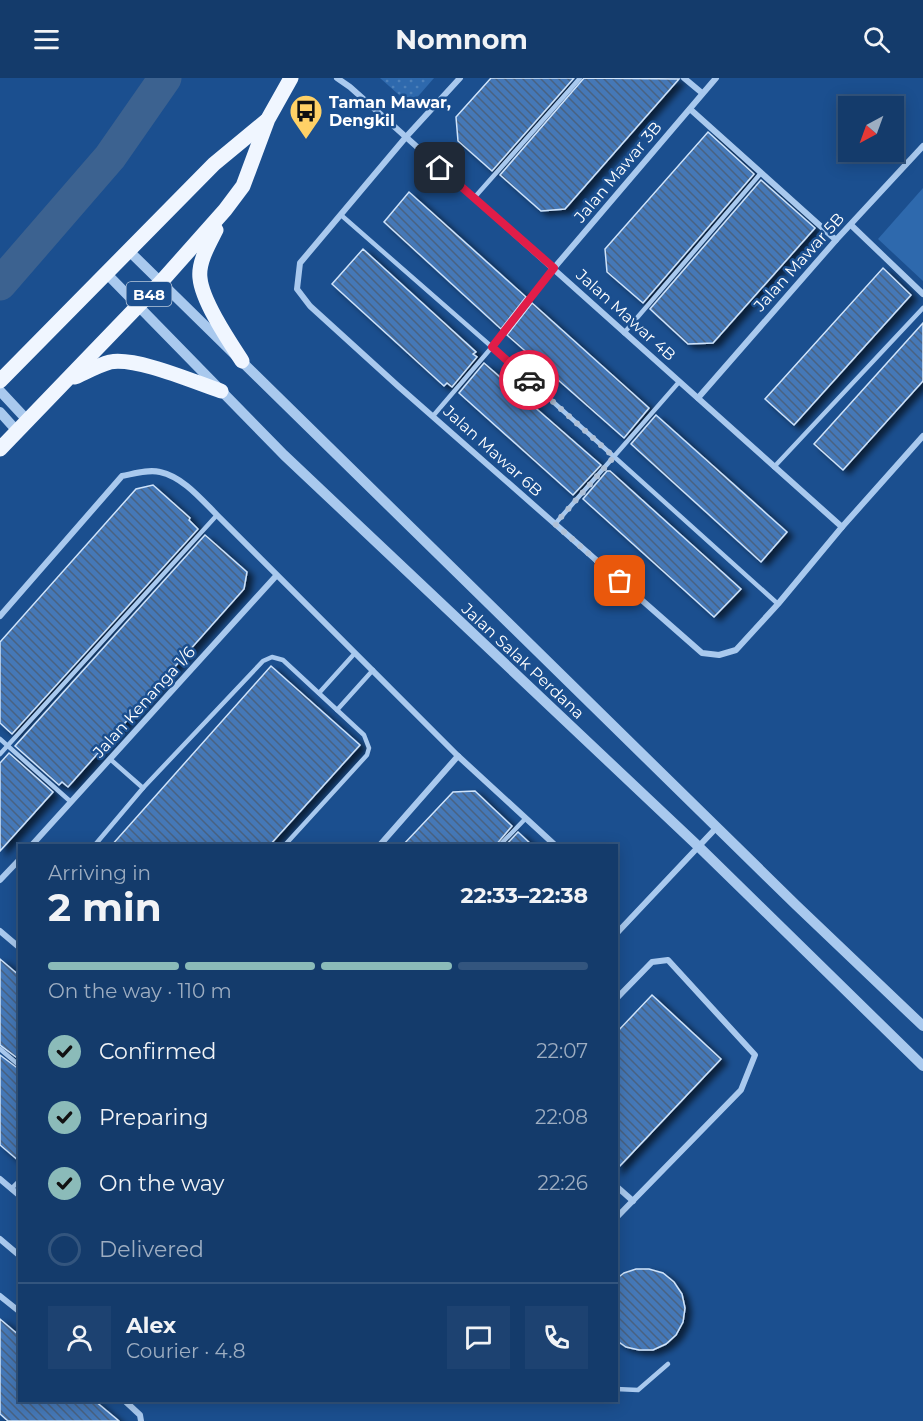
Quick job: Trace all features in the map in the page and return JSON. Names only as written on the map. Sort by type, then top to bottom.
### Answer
[{"type":"main road","name":"B48","points":[[0,449],[70,379],[225,210],[243,186],[268,119],[291,78]]},
{"type":"main road","name":"B48","points":[[0,381],[214,164],[268,119]]},
{"type":"main road","points":[[225,210],[204,256],[200,278],[222,331],[242,361]]},
{"type":"main road","points":[[70,379],[111,362],[163,370],[221,391]]},
{"type":"street","name":"Jalan Mawar 4B","points":[[337,78],[554,268],[842,527]]},
{"type":"street","points":[[341,215],[406,137],[460,78]]},
{"type":"street","points":[[684,78],[702,93]]},
{"type":"street","name":"Jalan Mawar 3B","points":[[554,268],[716,78]]},
{"type":"street","points":[[690,109],[836,240]]},
{"type":"street","name":"Jalan Mawar 5B","points":[[698,398],[836,240],[923,146]]},
{"type":"street","name":"Jalan Mawar 6B","points":[[341,215],[300,263],[297,290],[310,306],[433,416],[702,653],[719,655],[736,650],[778,604]]},
{"type":"street","points":[[850,225],[923,294]]},
{"type":"street","name":"Jalan Salak Perdana","points":[[129,251],[923,1026]]},
{"type":"street","name":"Jalan Salak Perdana","points":[[107,274],[284,455],[699,847],[923,1066]]},
{"type":"street","points":[[0,391],[22,426]]},
{"type":"street","points":[[0,412],[22,426]]},
{"type":"street","points":[[778,604],[842,527],[923,436]]},
{"type":"street","points":[[0,616],[122,476],[159,471],[180,481],[217,515],[458,756],[554,844]]},
{"type":"street","name":"Jalan Kenanga 1/6","points":[[33,844],[276,576]]},
{"type":"street","points":[[381,844],[458,756]]},
{"type":"street","points":[[618,932],[717,827]]},
{"type":"street","points":[[0,880],[18,861]]},
{"type":"street","points":[[0,931],[18,946]]},
{"type":"street","points":[[618,997],[652,962],[668,960],[755,1055],[741,1090],[618,1216]]},
{"type":"street","points":[[0,1179],[18,1194]]},
{"type":"street","points":[[618,1188],[633,1201]]},
{"type":"street","points":[[0,1239],[18,1254]]},
{"type":"street","points":[[0,1296],[18,1310]]},
{"type":"street","points":[[126,1402],[140,1415],[141,1421]]},
{"type":"lane","points":[[474,198],[580,78]]},
{"type":"lane","points":[[624,333],[762,173]]},
{"type":"lane","points":[[341,215],[492,347],[778,604]]},
{"type":"lane","points":[[433,416],[492,347],[554,268]]},
{"type":"lane","points":[[774,466],[923,308]]},
{"type":"lane","points":[[555,524],[680,382]]},
{"type":"lane","points":[[0,754],[217,515]]},
{"type":"lane","points":[[319,693],[356,653]]},
{"type":"lane","points":[[96,844],[143,788],[263,661],[272,657],[283,660],[364,735],[369,748],[367,755],[286,844]]},
{"type":"lane","points":[[337,710],[373,670]]},
{"type":"lane","points":[[0,739],[71,802]]},
{"type":"lane","points":[[110,759],[143,788]]},
{"type":"lane","points":[[501,844],[525,818]]},
{"type":"lane","points":[[0,1049],[18,1064]]},
{"type":"lane","points":[[11,1189],[18,1182]]},
{"type":"lane","points":[[618,1389],[638,1390],[668,1364]]},
{"type":"shaded area","points":[[380,78],[434,78],[414,101],[407,102]]},
{"type":"shaded area","points":[[923,188],[923,281],[878,239]]},
{"type":"building","points":[[491,78],[574,78],[492,171],[458,141],[456,117]]},
{"type":"building","points":[[584,78],[679,79],[565,209],[541,211],[500,175]]},
{"type":"building","points":[[708,132],[754,174],[643,303],[607,272],[605,249]]},
{"type":"building","points":[[761,180],[815,228],[713,343],[688,344],[650,309]]},
{"type":"building","points":[[409,192],[526,297],[501,329],[384,222]]},
{"type":"building","points":[[363,249],[476,352],[473,354],[477,357],[452,387],[447,383],[444,386],[332,284]]},
{"type":"building","points":[[883,268],[911,295],[794,425],[765,399]]},
{"type":"building","points":[[532,303],[649,408],[624,438],[507,335]]},
{"type":"building","points":[[923,323],[923,381],[843,470],[814,444]]},
{"type":"building","points":[[484,363],[601,465],[573,495],[459,393]]},
{"type":"building","points":[[656,415],[787,532],[761,562],[631,444]]},
{"type":"building","points":[[607,471],[610,471],[741,589],[714,617],[583,499]]},
{"type":"building","points":[[153,485],[190,518],[189,520],[198,529],[12,734],[0,723],[0,642],[136,489]]},
{"type":"building","points":[[205,535],[247,572],[244,589],[68,787],[62,782],[59,785],[15,746]]},
{"type":"building","points":[[271,666],[360,745],[271,844],[113,844]]},
{"type":"building","points":[[9,753],[53,792],[0,851],[0,763]]},
{"type":"building","points":[[475,791],[512,826],[497,844],[404,844],[453,792]]},
{"type":"building","points":[[518,832],[531,844],[507,844]]},
{"type":"building","points":[[0,959],[18,974],[18,1058],[0,1045]]},
{"type":"building","points":[[652,995],[721,1059],[618,1168],[618,1031]]},
{"type":"building","points":[[0,1055],[18,1068],[18,1160],[0,1145]]},
{"type":"building","points":[[636,1269],[649,1269],[663,1273],[674,1282],[682,1294],[685,1308],[683,1322],[676,1335],[666,1344],[653,1350],[639,1350],[626,1347],[618,1341],[618,1278]]},
{"type":"building","points":[[0,1319],[18,1334],[18,1402],[96,1402],[119,1421],[8,1421],[0,1414]]},
{"type":"waterway","points":[[0,284],[110,157],[165,78]]},
{"type":"way so far","points":[[529,380],[614,457],[555,524],[620,581]]},
{"type":"place","name":"Taman Mawar, Dengkil","points":[[306,140]]},
{"type":"route","points":[[440,168],[554,268],[492,347],[529,380]]}]
